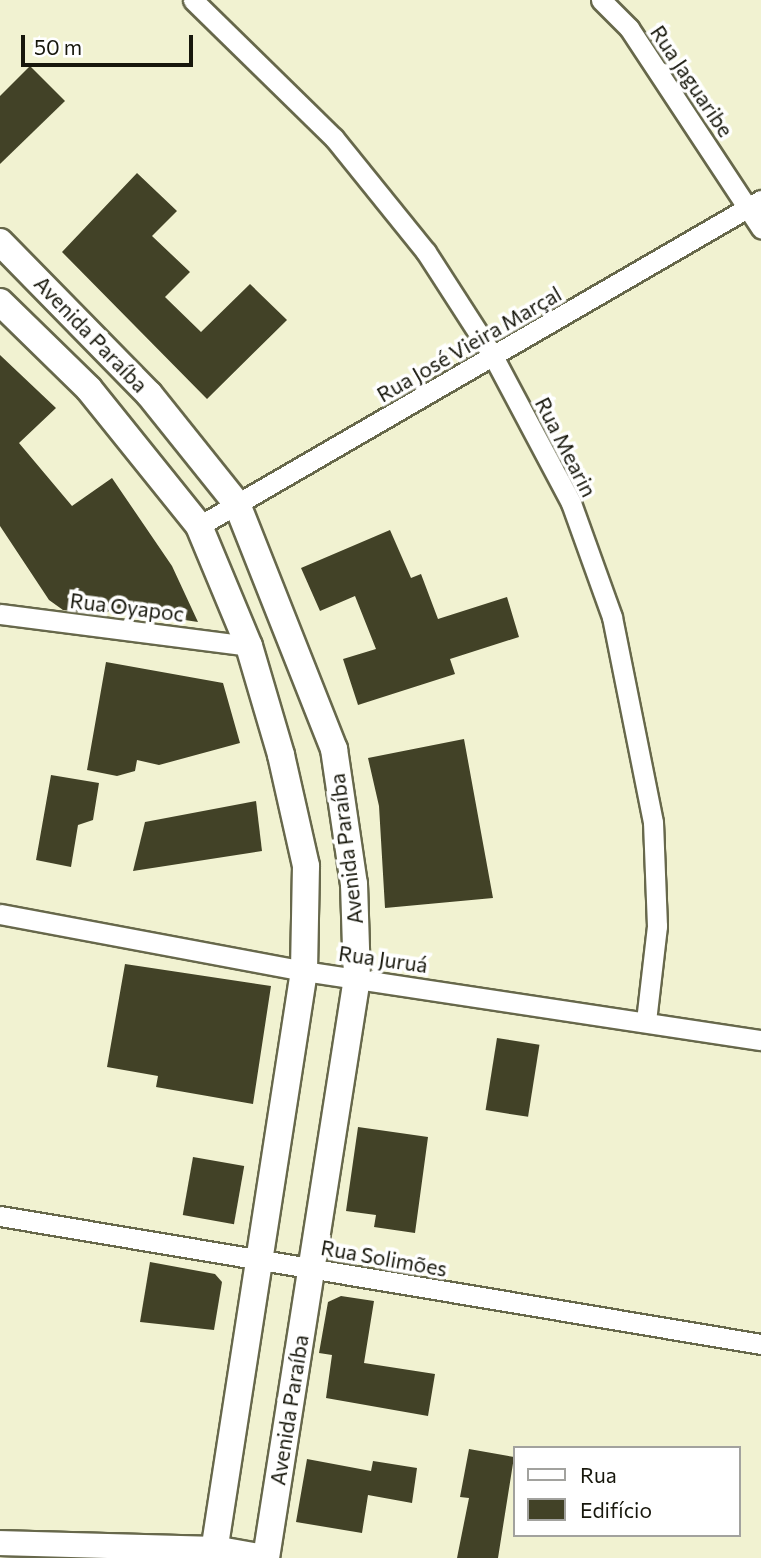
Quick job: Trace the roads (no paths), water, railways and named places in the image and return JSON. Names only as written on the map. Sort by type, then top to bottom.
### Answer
[{"type":"main road","name":"Avenida Paraíba","points":[[0,242],[149,394],[237,504],[334,749],[354,884],[357,978],[265,1558]]},
{"type":"main road","points":[[0,301],[29,271]]},
{"type":"main road","name":"Avenida Paraíba","points":[[0,301],[89,389],[199,526],[249,646],[306,866],[304,971],[256,1259],[213,1554]]},
{"type":"main road","points":[[213,1554],[265,1558]]},
{"type":"street","name":"Rua Mearin","points":[[193,0],[334,138],[426,252],[493,356],[571,503],[612,617],[653,822],[657,926],[646,1021]]},
{"type":"street","name":"Rua Jaguaribe","points":[[601,0],[629,28],[756,203],[761,228]]},
{"type":"street","name":"Rua José Vieira Marçal","points":[[199,526],[756,203]]},
{"type":"street","name":"Rua Oyapoc","points":[[0,614],[249,646]]},
{"type":"street","name":"Rua Juruá","points":[[0,914],[304,971],[761,1040]]},
{"type":"street","name":"Rua Solimões","points":[[0,1216],[761,1344]]},
{"type":"street","points":[[4,1541],[213,1554]]}]
